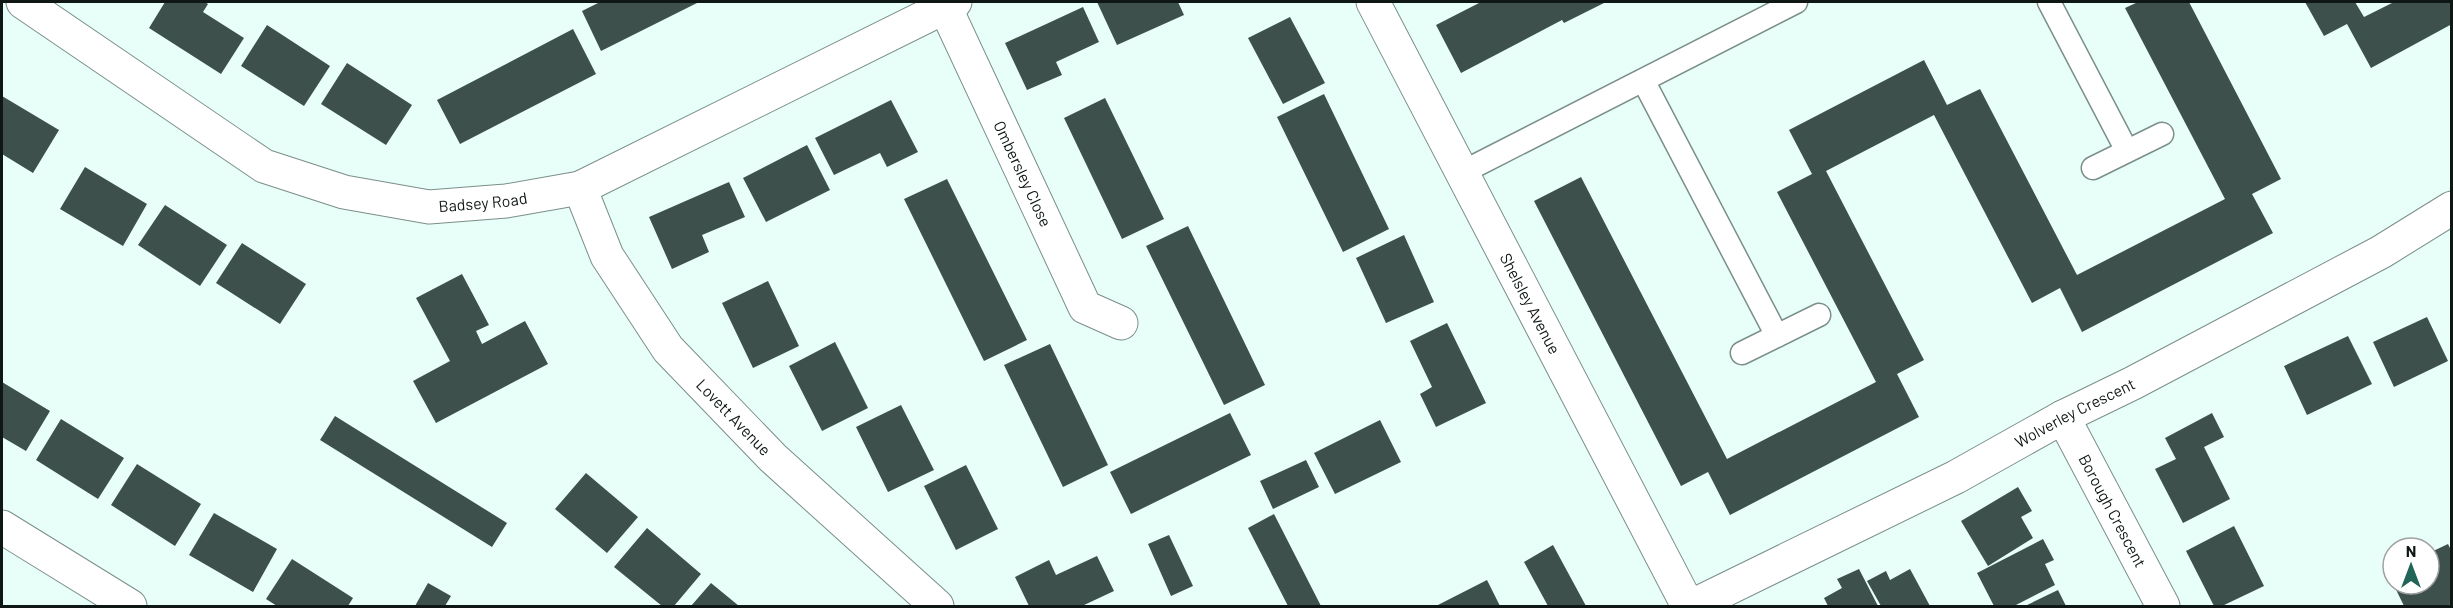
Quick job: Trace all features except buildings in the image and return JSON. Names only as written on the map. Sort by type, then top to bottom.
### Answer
[{"type":"street","name":"Badsey Road","points":[[23,2],[62,12],[264,166],[344,192],[429,207],[506,201],[580,188],[950,4]]},
{"type":"street","name":"Shelsley Avenue","points":[[1373,2],[1690,606]]},
{"type":"street","name":"Ombersley Close","points":[[950,4],[1085,307],[1120,323]]},
{"type":"street","name":"Lovett Avenue","points":[[580,188],[608,256],[668,349],[773,458],[937,606]]},
{"type":"street","name":"Wolverley Crescent","points":[[1690,606],[1956,477],[2063,417],[2133,383],[2381,252],[2451,208]]},
{"type":"street","name":"Borough Crescent","points":[[2063,417],[2163,606]]},
{"type":"street","points":[[2,527],[130,606]]},
{"type":"lane","points":[[1461,173],[1796,2]]},
{"type":"lane","points":[[2049,2],[2127,150]]},
{"type":"lane","points":[[1643,80],[1777,336]]},
{"type":"lane","points":[[2093,168],[2162,134]]},
{"type":"lane","points":[[1742,353],[1819,315]]}]
